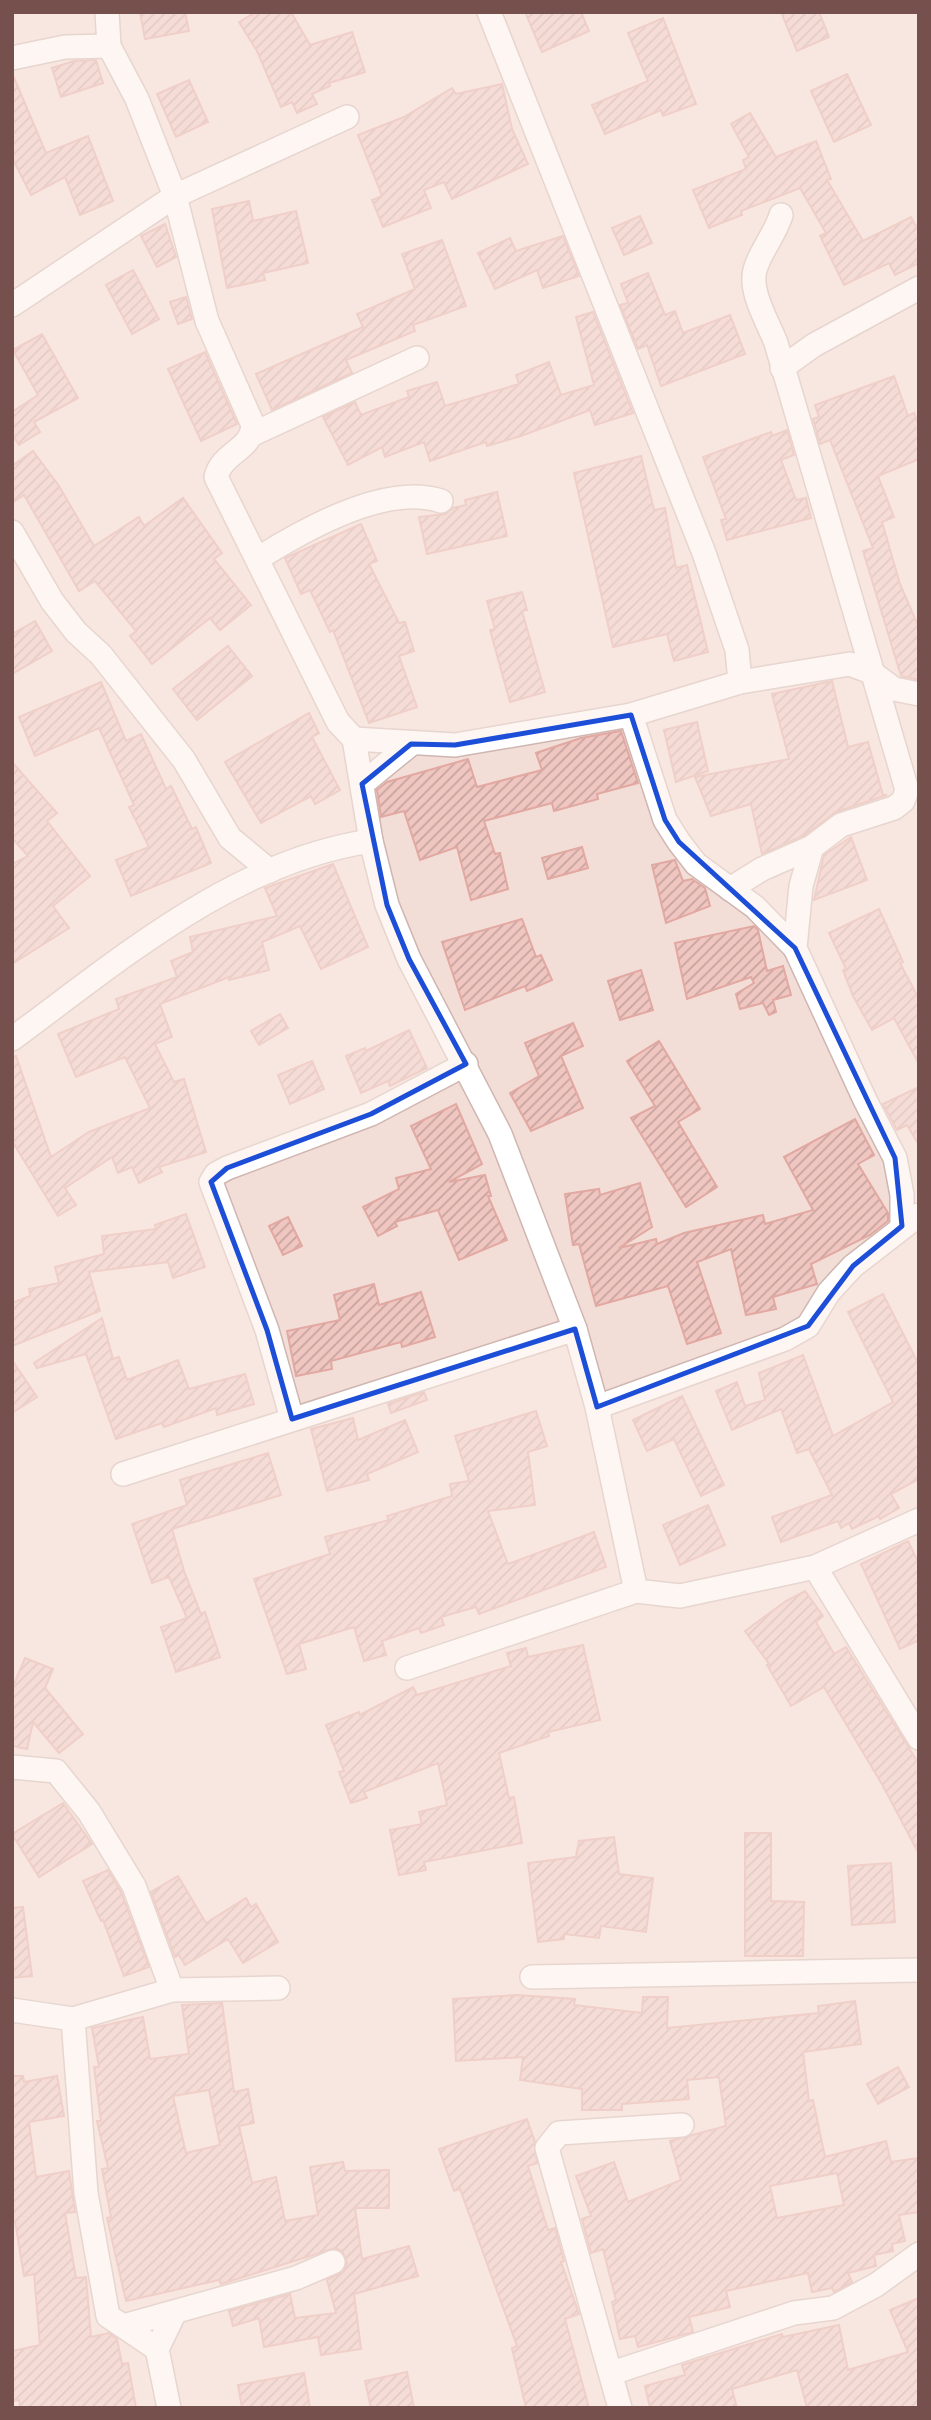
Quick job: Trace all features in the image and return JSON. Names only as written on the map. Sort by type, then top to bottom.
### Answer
[{"type":"street","points":[[107,12],[109,46],[137,99],[175,196],[207,321],[253,425],[253,434],[249,441],[219,464],[216,477],[259,558],[338,722],[354,738],[371,841],[387,905],[408,959],[466,1064],[500,1134],[575,1329],[597,1407],[636,1591]]},
{"type":"street","points":[[489,12],[704,554],[737,650],[740,682]]},
{"type":"street","points":[[12,58],[65,47],[109,46]]},
{"type":"street","points":[[12,305],[175,196],[347,117]]},
{"type":"street","points":[[730,889],[762,869],[812,847],[841,825],[894,808],[903,801],[907,790],[754,281],[756,268],[781,215]]},
{"type":"street","points":[[782,368],[814,345],[919,288]]},
{"type":"street","points":[[253,434],[417,358]]},
{"type":"street","points":[[259,558],[278,546],[377,499],[423,495],[441,501]]},
{"type":"street","points":[[12,531],[52,601],[76,632],[101,655],[184,760],[230,838],[270,871]]},
{"type":"street","points":[[354,738],[455,745],[631,715],[740,682],[850,664],[871,672],[894,689],[919,694]]},
{"type":"street","points":[[597,1407],[785,1339],[808,1326],[829,1292],[853,1266],[910,1221],[895,1158],[865,1100],[795,948],[755,907],[696,863],[665,820],[631,715]]},
{"type":"street","points":[[362,784],[411,744]]},
{"type":"street","points":[[12,1039],[197,907],[270,871],[329,848],[371,841]]},
{"type":"street","points":[[795,948],[802,886],[812,847]]},
{"type":"street","points":[[292,1419],[267,1330],[211,1182],[216,1174],[227,1168],[371,1114],[466,1064]]},
{"type":"street","points":[[122,1474],[575,1329]]},
{"type":"street","points":[[407,1668],[636,1591],[680,1596],[815,1567],[919,1520]]},
{"type":"street","points":[[815,1567],[919,1738]]},
{"type":"street","points":[[12,1767],[56,1771],[89,1812],[134,1886],[172,1990]]},
{"type":"street","points":[[531,1977],[919,1970]]},
{"type":"street","points":[[12,2010],[73,2019],[172,1990],[278,1988]]},
{"type":"street","points":[[73,2019],[86,2193],[108,2316],[157,2349]]},
{"type":"street","points":[[621,2408],[547,2148],[559,2133],[682,2124]]},
{"type":"street","points":[[612,2373],[794,2314],[834,2308],[876,2286],[919,2254]]},
{"type":"street","points":[[123,2326],[296,2278],[333,2262]]},
{"type":"street","points":[[169,2408],[157,2349],[175,2312]]},
{"type":"highlighted area","points":[[631,715],[665,820],[679,842],[795,948],[895,1158],[902,1226],[853,1266],[808,1326],[597,1407],[575,1329],[292,1419],[267,1330],[211,1182],[227,1168],[371,1114],[466,1064],[409,959],[387,905],[362,784],[411,744],[455,745]]},
{"type":"shaded area","points":[[12,12],[919,12],[919,2408],[12,2408]]},
{"type":"building","points":[[140,12],[185,12],[189,31],[145,39]]},
{"type":"building","points":[[256,12],[291,12],[310,45],[352,32],[365,72],[329,83],[330,86],[312,94],[317,104],[297,113],[292,102],[281,107],[257,51],[239,22]]},
{"type":"building","points":[[525,12],[581,12],[589,31],[542,52]]},
{"type":"building","points":[[781,12],[819,12],[829,37],[797,51]]},
{"type":"building","points":[[663,18],[696,104],[663,116],[661,110],[605,134],[592,105],[648,81],[628,33]]},
{"type":"building","points":[[96,60],[103,83],[61,97],[52,68],[74,61]]},
{"type":"building","points":[[12,73],[46,153],[88,136],[113,201],[80,215],[65,177],[31,195],[12,158]]},
{"type":"building","points":[[847,74],[871,125],[834,142],[811,91]]},
{"type":"building","points":[[189,80],[208,122],[176,137],[157,94]]},
{"type":"building","points":[[502,84],[512,129],[528,164],[452,199],[444,182],[424,190],[431,208],[383,227],[372,200],[382,196],[358,135],[404,117],[452,88],[456,94]]},
{"type":"building","points":[[750,113],[776,157],[816,141],[831,179],[827,180],[863,241],[911,217],[919,232],[919,263],[895,275],[889,263],[844,285],[820,236],[826,233],[800,188],[741,211],[742,215],[709,228],[693,190],[746,169],[743,160],[749,157],[731,124]]},
{"type":"building","points":[[249,201],[253,221],[296,211],[308,263],[263,273],[265,280],[227,288],[212,209]]},
{"type":"building","points":[[640,216],[652,243],[624,255],[612,228]]},
{"type":"building","points":[[165,224],[176,257],[157,267],[141,236]]},
{"type":"building","points":[[563,236],[579,276],[543,288],[537,270],[495,289],[478,253],[510,238],[516,251]]},
{"type":"building","points":[[442,240],[466,306],[413,325],[415,331],[346,360],[352,373],[272,410],[256,374],[363,327],[357,314],[415,289],[402,254]]},
{"type":"building","points":[[133,270],[159,319],[132,334],[106,285]]},
{"type":"building","points":[[648,273],[665,315],[675,311],[683,333],[730,315],[745,354],[661,386],[647,345],[638,349],[620,305],[628,303],[621,284]]},
{"type":"building","points":[[186,297],[192,319],[178,324],[170,302]]},
{"type":"building","points":[[593,312],[633,413],[595,425],[590,410],[521,436],[487,446],[486,442],[430,461],[424,442],[385,457],[382,447],[348,465],[323,417],[355,402],[361,415],[409,397],[407,391],[437,382],[445,406],[519,384],[516,375],[549,362],[561,395],[594,385],[576,317]]},
{"type":"building","points":[[42,334],[78,398],[34,422],[40,432],[19,445],[12,434],[12,412],[38,395],[13,350]]},
{"type":"building","points":[[205,352],[237,424],[201,441],[168,369]]},
{"type":"building","points":[[894,376],[908,416],[914,413],[919,426],[919,459],[878,476],[894,517],[882,522],[900,584],[919,628],[919,680],[901,676],[863,551],[873,548],[830,440],[820,444],[813,419],[819,417],[815,405]]},
{"type":"building","points":[[787,430],[794,455],[781,460],[796,500],[806,498],[811,518],[727,540],[721,520],[726,519],[703,457],[771,432],[772,436]]},
{"type":"building","points":[[33,451],[59,486],[94,546],[139,517],[144,526],[183,498],[222,553],[214,559],[251,605],[220,630],[210,618],[152,664],[130,636],[136,631],[95,581],[79,591],[24,495],[12,503],[12,466]]},
{"type":"building","points":[[641,456],[654,510],[665,508],[676,568],[687,565],[708,652],[674,661],[667,634],[613,647],[574,473]]},
{"type":"building","points":[[497,492],[507,536],[427,554],[419,517],[445,514],[453,508],[466,505],[465,500]]},
{"type":"building","points":[[361,524],[377,561],[369,564],[399,623],[405,622],[414,651],[399,656],[417,707],[369,723],[333,630],[330,632],[310,590],[301,594],[285,558]]},
{"type":"building","points":[[522,592],[527,610],[522,611],[545,692],[510,702],[490,630],[495,629],[487,601]]},
{"type":"building","points":[[35,621],[52,651],[12,674],[12,634]]},
{"type":"building","points":[[228,646],[252,676],[197,720],[173,689]]},
{"type":"building","points":[[832,681],[848,747],[868,742],[883,795],[887,795],[836,812],[805,835],[762,854],[751,804],[711,816],[695,777],[789,759],[772,694]]},
{"type":"building","points":[[101,682],[126,741],[141,734],[166,789],[171,786],[192,829],[196,827],[211,863],[131,896],[116,860],[149,847],[129,807],[134,805],[99,728],[35,756],[19,717]]},
{"type":"building","points":[[309,713],[319,733],[312,737],[340,790],[315,804],[311,796],[261,823],[225,762]]},
{"type":"building","points":[[697,722],[708,771],[676,782],[664,730]]},
{"type":"building","points":[[621,731],[638,783],[597,794],[598,799],[554,811],[552,803],[484,821],[495,854],[500,853],[508,889],[471,900],[457,847],[420,860],[404,811],[381,817],[377,790],[387,782],[468,759],[477,787],[542,770],[536,753],[581,738]]},
{"type":"building","points":[[12,762],[57,813],[47,821],[90,876],[53,906],[69,928],[12,964],[12,864],[28,856],[12,838]]},
{"type":"building","points":[[851,837],[867,880],[814,900],[824,855]]},
{"type":"building","points":[[582,847],[588,868],[548,879],[542,858]]},
{"type":"building","points":[[675,860],[683,881],[692,879],[705,888],[710,906],[666,923],[652,865]]},
{"type":"building","points":[[333,864],[368,947],[321,969],[300,926],[262,942],[269,970],[229,980],[229,977],[160,1004],[172,1037],[155,1044],[174,1082],[184,1079],[206,1152],[159,1167],[162,1172],[139,1183],[132,1167],[118,1173],[112,1157],[65,1188],[76,1205],[58,1216],[12,1141],[12,1057],[16,1056],[51,1157],[89,1132],[150,1108],[125,1057],[76,1077],[58,1034],[119,1009],[116,999],[177,977],[171,961],[193,952],[190,937],[277,916],[265,888]]},
{"type":"building","points":[[879,909],[903,962],[900,963],[919,999],[919,1064],[894,1018],[872,1030],[853,996],[843,970],[846,969],[829,933]]},
{"type":"building","points":[[522,919],[536,957],[541,955],[552,980],[527,991],[525,986],[465,1010],[442,942]]},
{"type":"building","points":[[754,926],[758,930],[767,971],[783,966],[791,995],[773,1000],[776,1012],[769,1015],[763,1003],[740,1009],[736,994],[754,983],[751,977],[687,999],[675,943]]},
{"type":"building","points":[[641,970],[653,1010],[620,1020],[608,981]]},
{"type":"building","points":[[280,1014],[288,1028],[259,1045],[251,1031]]},
{"type":"building","points":[[573,1023],[583,1046],[561,1056],[583,1108],[531,1131],[510,1093],[539,1076],[525,1043]]},
{"type":"building","points":[[409,1030],[427,1068],[390,1086],[388,1081],[361,1093],[346,1056],[365,1048],[366,1051]]},
{"type":"building","points":[[659,1041],[700,1109],[678,1122],[717,1187],[686,1207],[631,1118],[655,1106],[627,1061]]},
{"type":"building","points":[[312,1061],[324,1089],[290,1104],[278,1075]]},
{"type":"building","points":[[919,1087],[919,1145],[907,1125],[897,1130],[883,1104]]},
{"type":"building","points":[[456,1104],[482,1164],[449,1182],[485,1175],[491,1196],[488,1196],[507,1240],[459,1260],[438,1210],[395,1222],[397,1226],[378,1236],[363,1207],[399,1189],[396,1178],[431,1169],[411,1126]]},
{"type":"building","points":[[855,1119],[874,1155],[858,1164],[888,1213],[888,1221],[870,1235],[811,1264],[817,1284],[773,1297],[776,1309],[746,1315],[731,1249],[697,1262],[721,1333],[687,1344],[668,1286],[596,1306],[579,1244],[573,1245],[565,1194],[599,1189],[600,1195],[640,1183],[652,1227],[619,1248],[656,1239],[657,1244],[684,1233],[763,1215],[765,1224],[813,1210],[784,1157]]},
{"type":"building","points":[[186,1214],[205,1267],[173,1278],[168,1262],[89,1272],[100,1311],[12,1346],[12,1303],[30,1296],[29,1289],[59,1283],[55,1267],[104,1254],[102,1236],[156,1229],[155,1225]]},
{"type":"building","points":[[288,1217],[302,1246],[283,1255],[269,1226]]},
{"type":"building","points":[[374,1284],[379,1305],[421,1292],[435,1337],[402,1347],[401,1342],[331,1361],[332,1369],[296,1376],[287,1331],[340,1320],[334,1295]]},
{"type":"building","points":[[883,1294],[919,1365],[919,1479],[891,1494],[899,1508],[880,1519],[879,1516],[852,1529],[849,1523],[841,1528],[838,1521],[781,1542],[772,1517],[832,1495],[809,1449],[797,1453],[781,1409],[732,1430],[716,1391],[737,1382],[745,1406],[765,1400],[759,1373],[803,1355],[833,1436],[893,1402],[848,1312]]},
{"type":"building","points":[[102,1318],[113,1359],[119,1357],[127,1380],[178,1360],[189,1389],[245,1374],[254,1404],[217,1415],[216,1408],[164,1427],[162,1423],[116,1439],[86,1354],[37,1368],[34,1363]]},
{"type":"building","points":[[12,1360],[37,1397],[12,1413]]},
{"type":"building","points":[[424,1392],[427,1400],[391,1413],[388,1404]]},
{"type":"building","points":[[682,1396],[724,1485],[701,1496],[674,1439],[647,1451],[633,1420]]},
{"type":"building","points":[[536,1411],[547,1446],[528,1452],[535,1505],[488,1511],[508,1564],[594,1532],[606,1567],[479,1614],[476,1607],[441,1617],[444,1625],[421,1633],[419,1628],[382,1641],[386,1655],[364,1661],[354,1627],[299,1644],[306,1669],[287,1674],[254,1579],[330,1554],[325,1537],[389,1520],[387,1516],[452,1496],[450,1484],[469,1481],[455,1436]]},
{"type":"building","points":[[353,1418],[358,1440],[405,1420],[418,1452],[367,1474],[369,1480],[327,1491],[311,1429]]},
{"type":"building","points":[[268,1453],[281,1495],[172,1529],[184,1571],[201,1614],[205,1612],[220,1657],[176,1672],[161,1627],[187,1618],[169,1577],[152,1583],[132,1524],[187,1505],[180,1480]]},
{"type":"building","points":[[708,1505],[725,1545],[680,1565],[663,1525]]},
{"type":"building","points":[[908,1541],[919,1564],[919,1640],[900,1649],[861,1564]]},
{"type":"building","points":[[805,1591],[823,1616],[816,1622],[834,1654],[846,1647],[919,1764],[919,1854],[883,1786],[824,1687],[791,1706],[767,1665],[769,1664],[745,1631],[786,1601]]},
{"type":"building","points":[[583,1645],[600,1720],[548,1732],[549,1736],[499,1753],[509,1798],[514,1797],[522,1843],[424,1862],[426,1870],[399,1875],[390,1830],[422,1824],[419,1812],[447,1805],[438,1763],[364,1792],[367,1798],[351,1803],[339,1772],[344,1771],[326,1725],[359,1712],[360,1715],[413,1687],[417,1695],[511,1666],[507,1653],[526,1648],[528,1657]]},
{"type":"building","points":[[25,1658],[53,1669],[45,1688],[83,1734],[59,1753],[33,1722],[27,1749],[12,1746],[12,1689]]},
{"type":"building","points":[[63,1803],[92,1844],[39,1877],[12,1834]]},
{"type":"building","points":[[745,1833],[771,1833],[771,1901],[804,1902],[803,1956],[745,1956]]},
{"type":"building","points":[[614,1837],[619,1874],[653,1878],[646,1932],[601,1926],[599,1938],[564,1934],[564,1939],[538,1942],[528,1863],[576,1857],[579,1841]]},
{"type":"building","points":[[891,1863],[895,1922],[852,1925],[848,1866]]},
{"type":"building","points":[[108,1870],[121,1892],[149,1967],[124,1976],[103,1920],[101,1921],[83,1881]]},
{"type":"building","points":[[178,1876],[206,1923],[246,1898],[251,1907],[256,1904],[278,1942],[243,1963],[228,1939],[185,1965],[179,1955],[175,1957],[151,1892]]},
{"type":"building","points":[[23,1907],[32,1976],[12,1978],[12,1908]]},
{"type":"building","points":[[516,1995],[575,1999],[574,2005],[642,2013],[643,1997],[668,1997],[667,2028],[819,2013],[818,2006],[855,2001],[861,2044],[803,2052],[809,2101],[813,2100],[825,2157],[886,2141],[891,2162],[919,2158],[919,2212],[899,2215],[905,2241],[892,2244],[893,2251],[874,2255],[876,2266],[848,2273],[852,2282],[834,2292],[832,2288],[812,2292],[808,2273],[726,2291],[730,2307],[689,2317],[693,2332],[638,2347],[635,2336],[620,2339],[612,2302],[616,2300],[603,2249],[591,2253],[582,2219],[591,2216],[576,2176],[614,2162],[628,2202],[681,2180],[670,2141],[726,2126],[719,2077],[687,2080],[689,2099],[622,2104],[622,2110],[582,2110],[582,2089],[520,2080],[523,2057],[456,2061],[453,1999]],"holes":[[[837,2173],[844,2205],[777,2218],[770,2186]]]},
{"type":"building","points":[[222,2003],[234,2092],[248,2089],[254,2123],[239,2126],[252,2183],[276,2177],[285,2221],[318,2215],[310,2167],[343,2162],[345,2171],[389,2170],[389,2208],[355,2208],[362,2259],[409,2246],[418,2276],[354,2294],[361,2349],[321,2355],[318,2337],[264,2347],[259,2318],[233,2326],[229,2311],[290,2294],[295,2318],[336,2313],[327,2280],[344,2271],[347,2263],[342,2251],[335,2248],[221,2284],[219,2280],[126,2301],[107,2218],[111,2217],[102,2169],[108,2168],[97,2121],[101,2121],[94,2067],[99,2067],[92,2028],[143,2017],[150,2059],[189,2054],[182,2005]],"holes":[[[209,2090],[220,2145],[186,2153],[173,2096]]]},
{"type":"building","points":[[898,2067],[909,2087],[878,2104],[867,2084]]},
{"type":"building","points":[[12,2076],[23,2076],[24,2082],[57,2076],[64,2116],[29,2122],[36,2177],[69,2171],[75,2212],[65,2213],[76,2278],[86,2277],[91,2337],[109,2333],[117,2339],[122,2364],[128,2363],[136,2408],[20,2408],[19,2400],[12,2401],[12,2351],[40,2345],[34,2274],[24,2276],[15,2221],[12,2222]]},
{"type":"building","points":[[527,2119],[535,2142],[537,2163],[528,2166],[548,2230],[555,2228],[564,2261],[561,2262],[579,2314],[565,2319],[589,2408],[526,2408],[512,2348],[517,2346],[460,2189],[454,2191],[439,2149]]},
{"type":"building","points":[[919,2298],[919,2408],[807,2408],[797,2370],[732,2389],[737,2408],[650,2408],[645,2386],[685,2375],[682,2365],[782,2334],[783,2337],[839,2325],[848,2370],[908,2352],[890,2310]]},
{"type":"building","points":[[407,2372],[414,2408],[371,2408],[365,2381]]},
{"type":"building","points":[[304,2373],[310,2408],[242,2408],[238,2385]]}]
